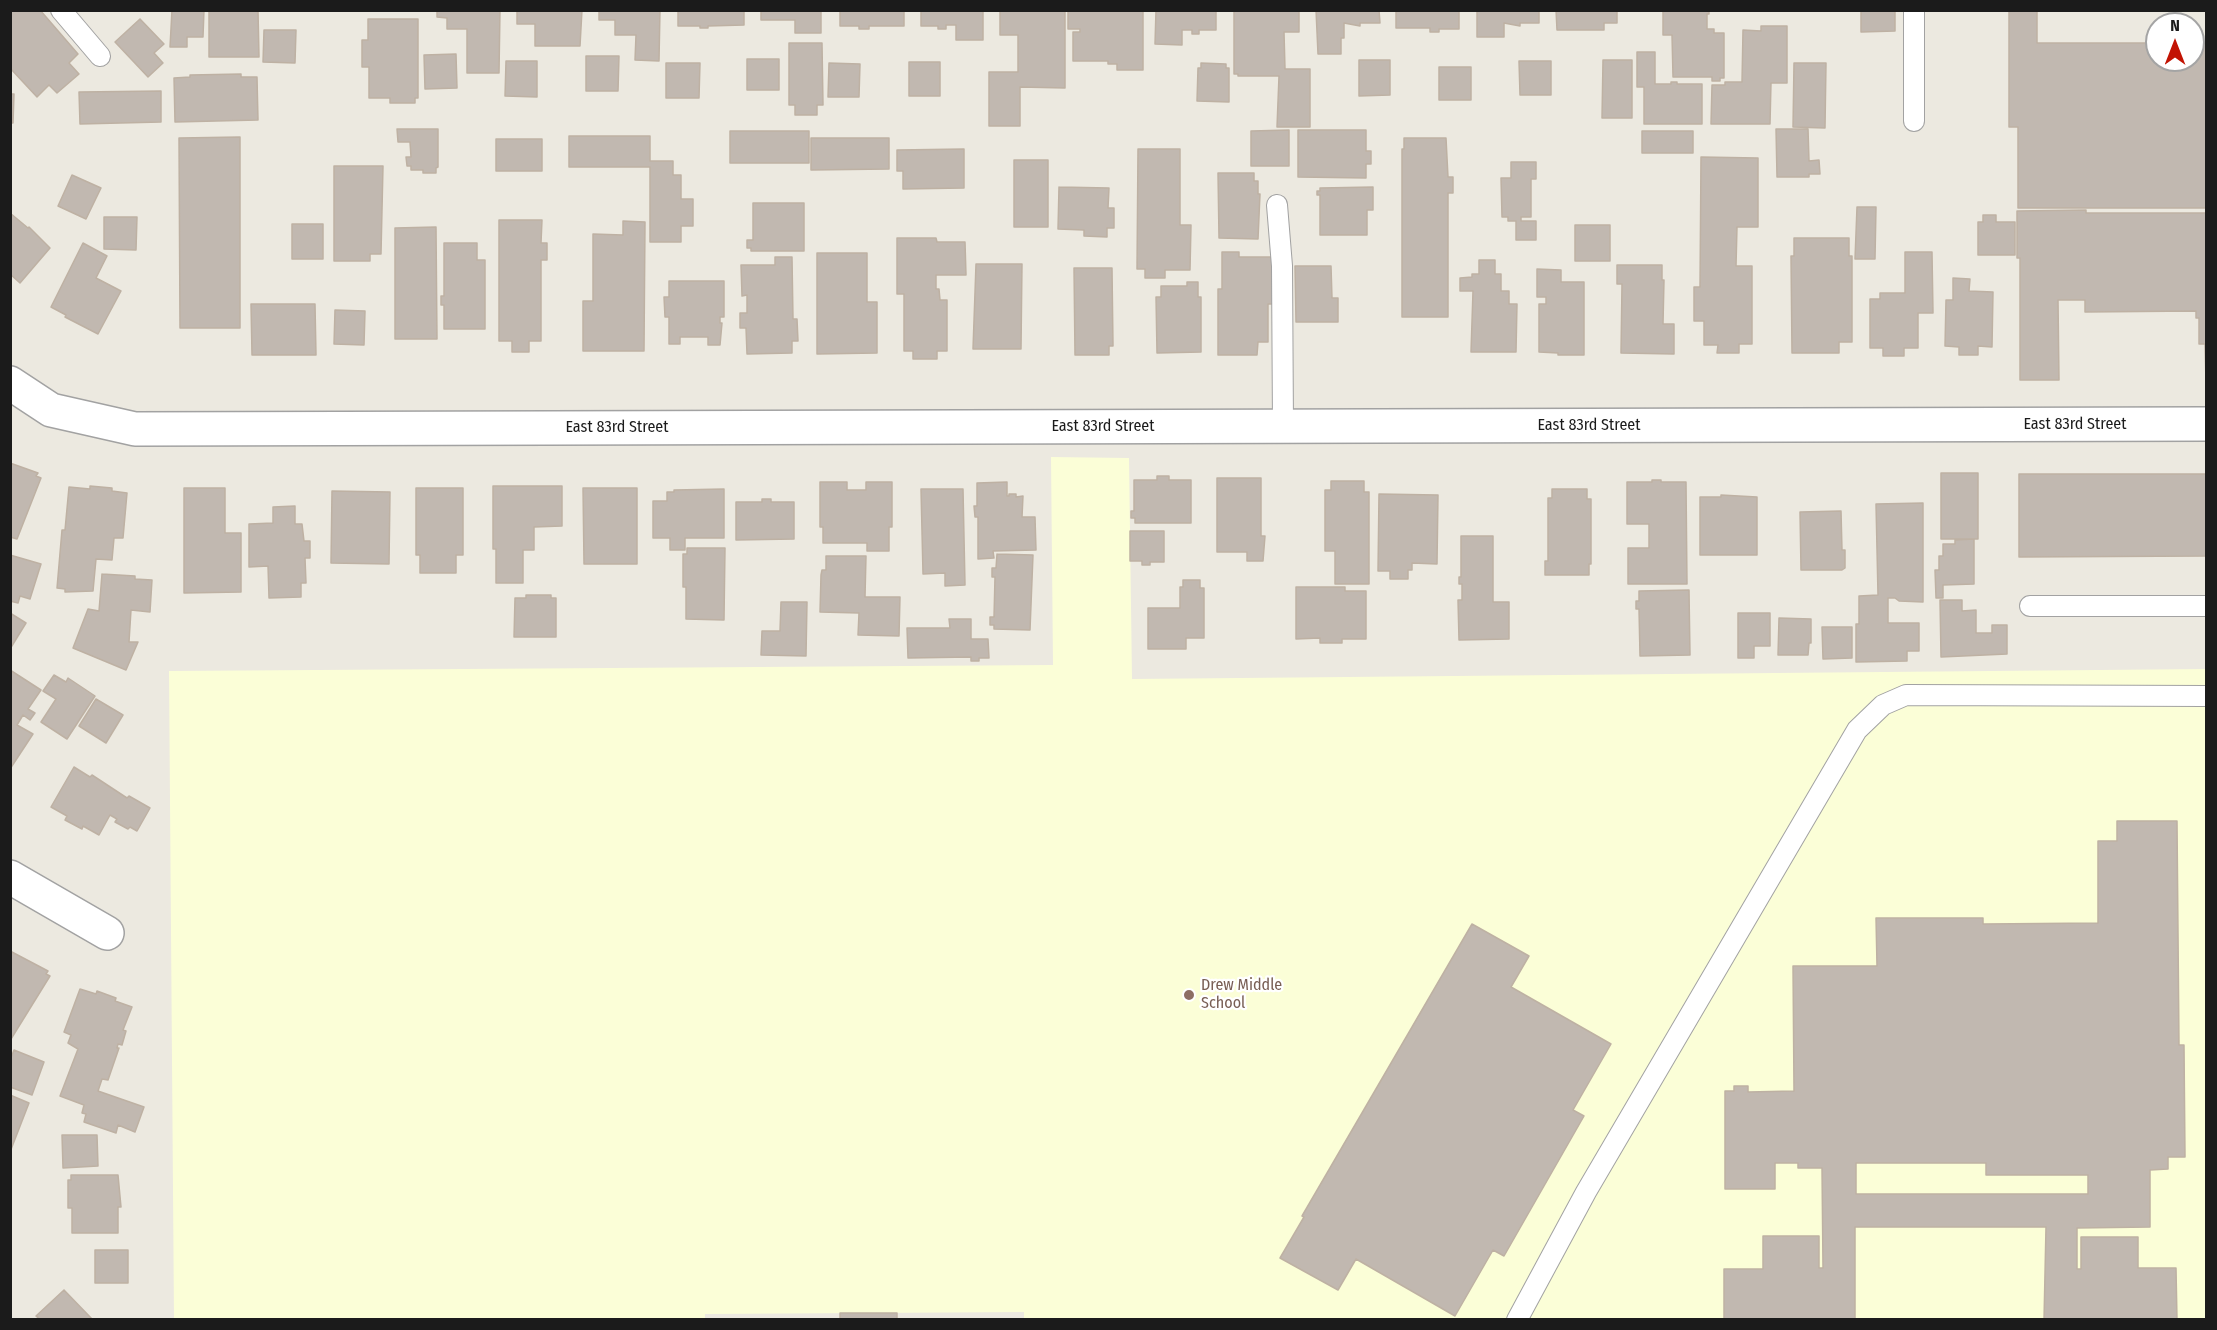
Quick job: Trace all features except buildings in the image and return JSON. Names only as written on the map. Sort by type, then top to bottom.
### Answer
[{"type":"street","name":"East 83rd Street","points":[[10,383],[51,410],[135,429],[2206,424]]},
{"type":"street","points":[[10,877],[107,933]]},
{"type":"lane","points":[[61,10],[100,56]]},
{"type":"lane","points":[[1914,10],[1914,121]]},
{"type":"lane","points":[[1277,206],[1282,266],[1283,427]]},
{"type":"lane","points":[[2030,606],[2206,606]]},
{"type":"lane","points":[[1517,1320],[1586,1192],[1857,730],[1883,705],[1906,695],[2206,696]]},
{"type":"shaded area","name":"Drew Middle School","points":[[1051,457],[1129,458],[1132,679],[2206,669],[2206,1319],[1024,1320],[1024,1312],[705,1314],[705,1320],[174,1319],[169,671],[1053,665]]},
{"type":"place","name":"Drew Middle School","points":[[1189,995]]}]
